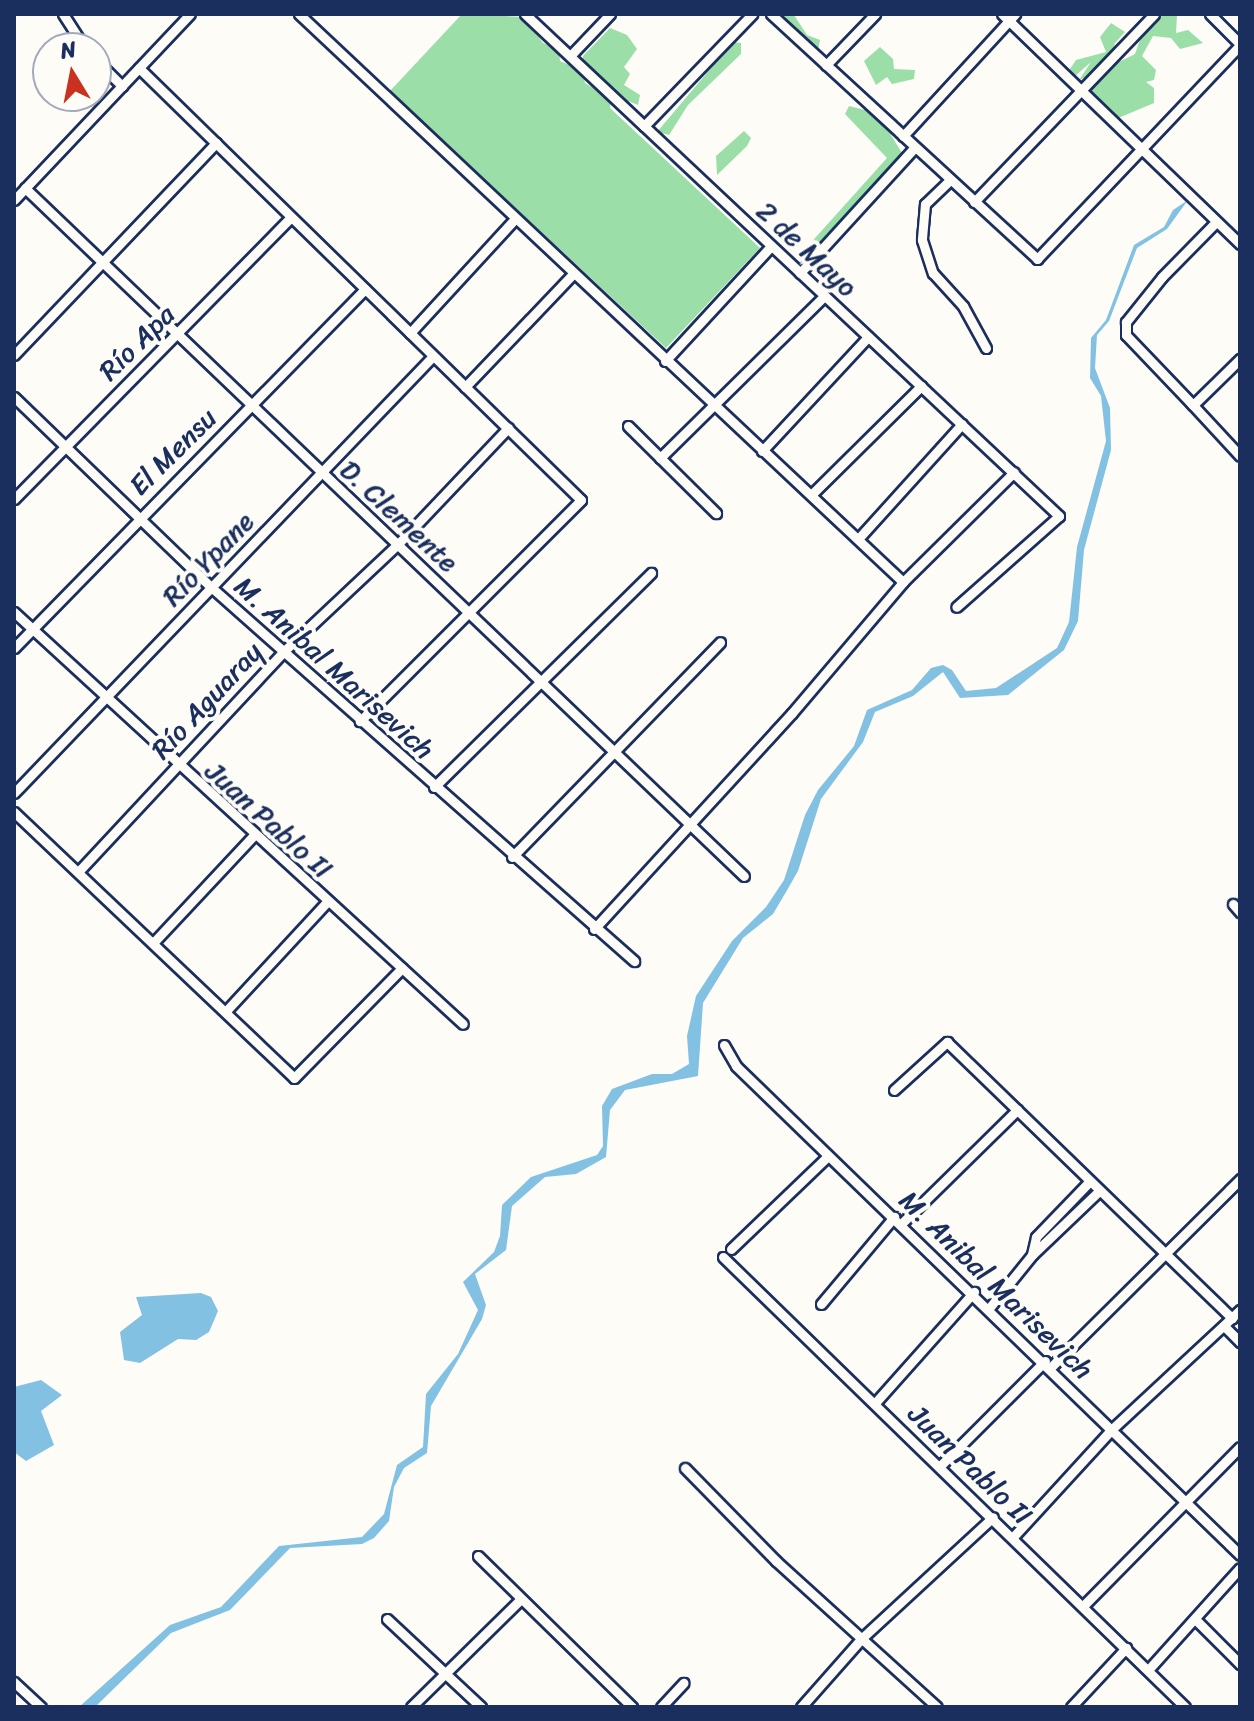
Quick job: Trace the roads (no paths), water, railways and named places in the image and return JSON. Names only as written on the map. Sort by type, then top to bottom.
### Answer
[{"type":"street","points":[[63,14],[75,32]]},
{"type":"street","points":[[14,200],[190,14]]},
{"type":"street","points":[[299,14],[712,406],[903,582]]},
{"type":"street","name":"2 de Mayo","points":[[525,14],[1059,516],[956,607]]},
{"type":"street","points":[[570,56],[610,14]]},
{"type":"street","points":[[644,126],[752,14]]},
{"type":"street","points":[[771,14],[1037,259],[1240,44],[1210,14]]},
{"type":"street","points":[[826,65],[875,14]]},
{"type":"street","points":[[974,202],[1154,14]]},
{"type":"street","points":[[903,136],[1009,16],[1171,180],[1240,244]]},
{"type":"street","points":[[139,68],[581,500],[360,721]]},
{"type":"street","points":[[112,76],[122,86]]},
{"type":"street","points":[[14,355],[216,143]]},
{"type":"street","points":[[800,273],[914,148]]},
{"type":"street","points":[[950,180],[925,204],[922,240],[933,273],[963,306],[986,348]]},
{"type":"street","name":"D. Clemente","points":[[25,188],[744,876]]},
{"type":"street","name":"Río Apa","points":[[14,499],[291,217]]},
{"type":"street","points":[[410,333],[515,219]]},
{"type":"street","points":[[1216,222],[1126,322],[1131,346],[1191,403],[1240,456]]},
{"type":"street","points":[[665,361],[771,246]]},
{"type":"street","points":[[465,387],[573,274]]},
{"type":"street","name":"El Mensu","points":[[14,648],[137,518],[365,289]]},
{"type":"street","points":[[660,458],[824,296]]},
{"type":"street","points":[[762,451],[868,337]]},
{"type":"street","name":"Río Ypane","points":[[14,793],[433,356]]},
{"type":"street","points":[[1191,403],[1240,359]]},
{"type":"street","points":[[811,495],[921,386]]},
{"type":"street","name":"M. Anibal Marisevich","points":[[14,397],[63,448],[211,587],[512,857],[634,961]]},
{"type":"street","points":[[858,539],[962,424]]},
{"type":"street","points":[[628,426],[716,513]]},
{"type":"street","name":"Río Aguaray","points":[[78,872],[283,652],[398,544],[508,428]]},
{"type":"street","points":[[594,929],[903,582],[1014,472]]},
{"type":"street","points":[[434,787],[651,573]]},
{"type":"street","name":"Juan Pablo II","points":[[14,612],[176,766],[463,1024]]},
{"type":"street","points":[[512,857],[720,642]]},
{"type":"street","points":[[14,812],[294,1078],[402,968]]},
{"type":"street","points":[[153,943],[253,836]]},
{"type":"street","points":[[226,1011],[327,902]]},
{"type":"street","points":[[894,1090],[947,1042],[1232,1318]]},
{"type":"street","name":"M. Anibal Marisevich","points":[[724,1045],[736,1066],[990,1307],[1240,1555]]},
{"type":"street","points":[[821,1304],[897,1220],[1017,1110]]},
{"type":"street","points":[[731,1249],[828,1156]]},
{"type":"street","points":[[941,1465],[1166,1254],[1240,1179]]},
{"type":"street","points":[[1032,1255],[1036,1237],[1090,1181]]},
{"type":"street","points":[[990,1307],[1032,1255],[1099,1191]]},
{"type":"street","name":"Juan Pablo II","points":[[723,1257],[941,1465],[1185,1707]]},
{"type":"street","points":[[875,1403],[974,1292]]},
{"type":"street","points":[[1013,1537],[1112,1429],[1240,1310]]},
{"type":"street","points":[[1224,1326],[1240,1342]]},
{"type":"street","points":[[1083,1606],[1240,1447]]},
{"type":"street","points":[[685,1468],[776,1561],[937,1707]]},
{"type":"street","points":[[801,1707],[862,1638],[993,1517]]},
{"type":"street","points":[[478,1556],[632,1707]]},
{"type":"street","points":[[1148,1670],[1240,1568]]},
{"type":"street","points":[[411,1707],[521,1599]]},
{"type":"street","points":[[387,1619],[481,1707]]},
{"type":"street","points":[[1195,1619],[1240,1664]]},
{"type":"street","points":[[1071,1707],[1126,1648]]},
{"type":"street","points":[[14,1682],[41,1707]]},
{"type":"street","points":[[661,1707],[683,1683]]},
{"type":"water","points":[[1188,200],[1167,229],[1137,248],[1109,321],[1097,335],[1095,368],[1110,408],[1111,450],[1084,550],[1078,621],[1064,650],[1008,695],[960,698],[943,672],[913,696],[875,712],[863,742],[821,799],[798,871],[773,914],[743,938],[703,1003],[698,1076],[625,1090],[610,1110],[606,1157],[576,1174],[545,1177],[512,1206],[506,1250],[475,1274],[486,1305],[482,1319],[431,1406],[427,1453],[404,1468],[394,1487],[389,1521],[374,1538],[362,1544],[290,1548],[230,1610],[171,1633],[95,1707],[79,1707],[170,1625],[221,1607],[279,1546],[362,1537],[384,1514],[397,1465],[423,1447],[426,1394],[458,1354],[478,1310],[463,1282],[494,1252],[500,1236],[502,1205],[531,1177],[597,1155],[603,1146],[602,1106],[612,1089],[652,1074],[672,1074],[689,1064],[687,1036],[696,996],[732,941],[766,907],[784,880],[805,815],[818,790],[854,746],[867,710],[912,690],[931,668],[943,665],[952,670],[966,691],[996,688],[1057,648],[1069,622],[1077,547],[1106,441],[1101,396],[1090,378],[1091,338],[1106,320],[1134,245],[1164,227],[1173,210]]},
{"type":"water","points":[[201,1293],[211,1297],[218,1311],[209,1332],[196,1340],[178,1339],[140,1363],[124,1360],[120,1332],[142,1315],[136,1297]]},
{"type":"water","points":[[41,1380],[62,1395],[41,1411],[54,1445],[26,1461],[14,1452],[14,1387]]}]
